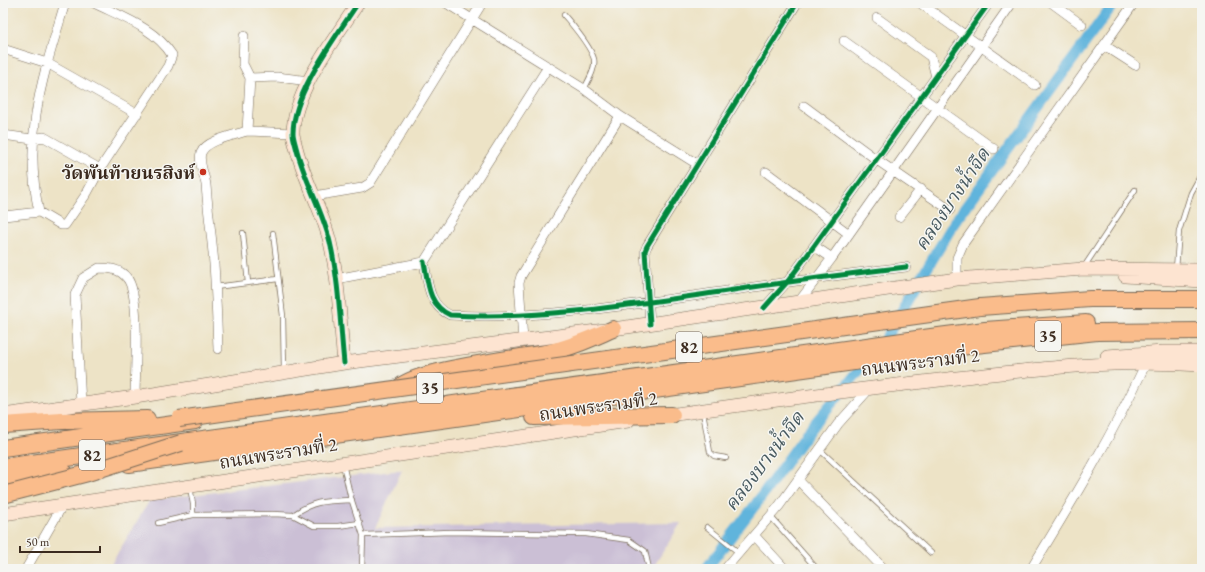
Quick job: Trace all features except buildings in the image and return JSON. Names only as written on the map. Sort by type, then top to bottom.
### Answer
[{"type":"highway","name":"82","points":[[3,444],[980,307],[1090,299],[1202,299]]},
{"type":"highway","name":"35","points":[[3,448],[997,308],[1202,299]]},
{"type":"highway","name":"82","points":[[3,467],[985,330],[1096,322],[1202,323]]},
{"type":"highway","points":[[395,393],[407,382],[432,373],[551,352],[613,330]]},
{"type":"highway","name":"ถนนพระรามที่ 2","points":[[3,482],[1037,337],[1097,332],[1202,331]]},
{"type":"highway","points":[[409,425],[563,416],[672,415]]},
{"type":"highway","points":[[3,425],[62,421],[179,419]]},
{"type":"highway","points":[[3,495],[64,480],[181,442]]},
{"type":"main road","points":[[344,363],[336,279],[330,242],[314,196],[307,183],[293,133],[295,118],[310,81],[358,3]]},
{"type":"main road","name":"35","points":[[3,415],[135,397],[344,363],[613,330],[940,281],[1038,271],[1083,269],[1202,270]]},
{"type":"main road","points":[[1038,271],[1202,281]]},
{"type":"main road","points":[[1038,368],[1129,353],[1202,352]]},
{"type":"main road","name":"ถนนพระรามที่ 2","points":[[3,514],[703,410],[865,388],[1038,368],[1146,362],[1202,365]]},
{"type":"street","points":[[39,212],[35,195],[32,139],[38,93],[65,3]]},
{"type":"street","points":[[4,216],[39,212],[61,225],[66,225],[87,193],[100,169],[168,66],[172,55],[165,44],[146,28],[94,3]]},
{"type":"street","points":[[446,3],[584,89],[620,116],[697,164]]},
{"type":"street","points":[[314,196],[362,188],[370,183],[482,3]]},
{"type":"street","points":[[650,324],[645,251],[647,246],[797,3]]},
{"type":"street","points":[[920,3],[1035,86]]},
{"type":"street","points":[[764,308],[788,281],[814,246],[989,3]]},
{"type":"street","points":[[798,303],[832,258],[1012,3]]},
{"type":"street","points":[[1052,3],[1082,25]]},
{"type":"street","points":[[957,279],[957,258],[964,244],[1134,3]]},
{"type":"street","points":[[877,18],[931,57],[936,77]]},
{"type":"street","points":[[244,36],[243,64],[250,78],[247,131]]},
{"type":"street","points":[[844,41],[994,149]]},
{"type":"street","points":[[1104,45],[1135,65]]},
{"type":"street","points":[[3,49],[47,62],[137,114]]},
{"type":"street","points":[[548,67],[424,262],[430,293],[442,311],[450,315],[523,316],[649,302],[788,281],[906,266]]},
{"type":"street","points":[[250,78],[277,77],[310,81]]},
{"type":"street","points":[[804,106],[876,160],[950,210]]},
{"type":"street","points":[[523,340],[523,316],[519,283],[521,276],[620,116]]},
{"type":"street","points":[[218,349],[215,287],[206,184],[200,158],[204,149],[219,139],[247,131],[293,133]]},
{"type":"street","points":[[3,135],[32,139],[44,137],[100,169]]},
{"type":"street","points":[[766,172],[849,234]]},
{"type":"street","points":[[899,217],[921,189]]},
{"type":"street","points":[[814,246],[832,258]]},
{"type":"street","points":[[336,279],[424,262]]},
{"type":"street","points":[[81,404],[75,294],[83,278],[99,268],[120,271],[128,279],[135,300],[135,397]]},
{"type":"street","points":[[1031,569],[1064,515],[1131,394],[1146,362]]},
{"type":"street","points":[[725,569],[735,549],[754,535],[799,481],[865,388]]},
{"type":"street","points":[[799,481],[884,569]]},
{"type":"street","points":[[26,569],[62,506]]},
{"type":"street","points":[[754,535],[785,569]]},
{"type":"lane","points":[[564,15],[582,38],[594,60],[592,72],[584,89]]},
{"type":"lane","points":[[1176,269],[1178,231],[1192,193],[1202,173]]},
{"type":"lane","points":[[1083,269],[1135,190]]},
{"type":"lane","points":[[243,233],[248,283]]},
{"type":"lane","points":[[273,233],[283,316],[284,373]]},
{"type":"lane","points":[[215,287],[278,278]]},
{"type":"lane","points":[[703,410],[710,452],[714,456],[726,458]]},
{"type":"lane","points":[[820,450],[931,553]]},
{"type":"lane","points":[[343,463],[352,500],[363,535],[362,569]]},
{"type":"lane","points":[[190,487],[193,504],[192,515]]},
{"type":"lane","points":[[293,515],[308,505],[352,500]]},
{"type":"lane","points":[[158,523],[192,515],[252,513],[293,515],[314,526],[360,524]]},
{"type":"lane","points":[[770,516],[817,569]]},
{"type":"lane","points":[[707,527],[735,549]]},
{"type":"lane","points":[[363,535],[452,532],[586,534],[630,540],[634,542],[644,550],[649,569]]},
{"type":"shaded area","points":[[402,470],[375,528],[681,523],[652,569],[108,569],[150,500]]},
{"type":"waterway","name":"คลองบางน้ำจืด","points":[[706,569],[756,504],[810,429],[884,341],[954,223],[1114,3]]},
{"type":"cycle path","points":[[344,363],[337,287],[330,242],[327,230],[299,159],[293,133],[295,117],[300,100],[308,83],[317,65],[358,3]]},
{"type":"cycle path","points":[[650,324],[645,251],[647,246],[797,3]]},
{"type":"cycle path","points":[[764,308],[788,281],[814,246],[989,3]]},
{"type":"cycle path","points":[[424,262],[430,293],[437,305],[443,311],[450,315],[485,316],[589,310],[906,267]]},
{"type":"place","name":"วัดพันท้ายนรสิงห์","points":[[203,172]]}]
